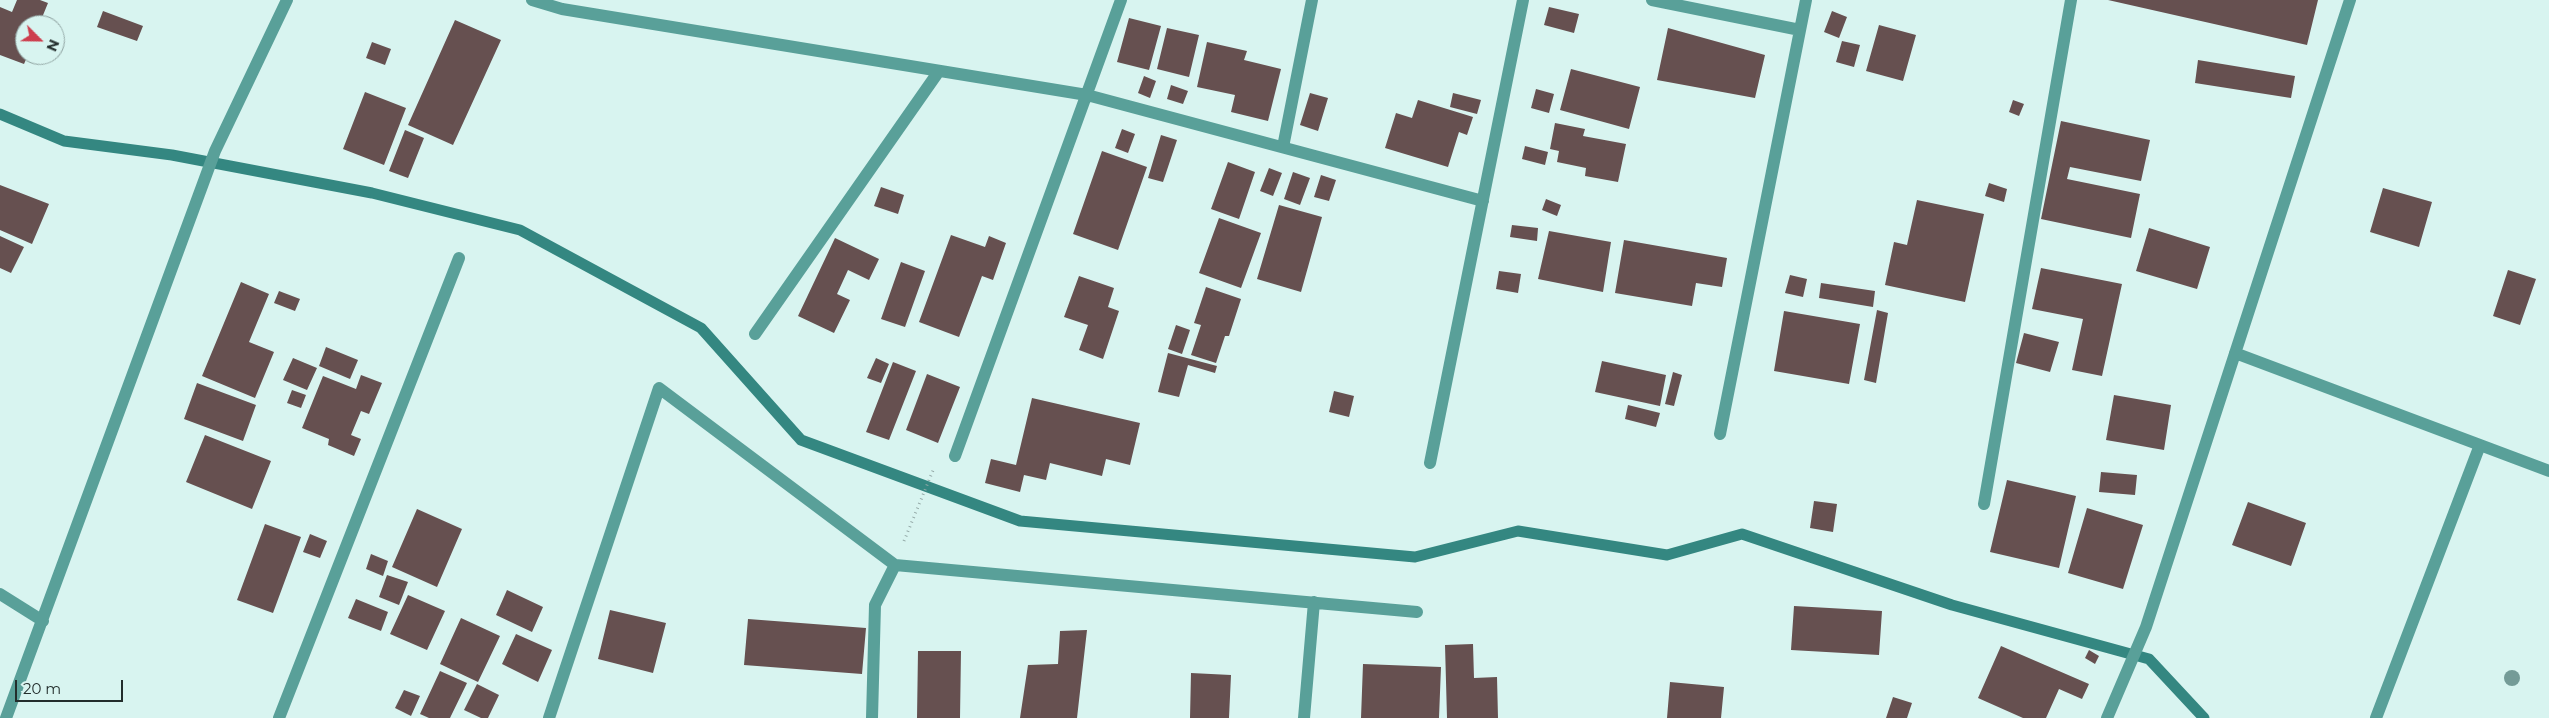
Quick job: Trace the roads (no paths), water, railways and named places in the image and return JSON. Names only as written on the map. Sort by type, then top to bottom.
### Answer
[{"type":"street","points":[[6,718],[215,151],[287,0]]},
{"type":"street","points":[[532,0],[562,9],[1087,95],[1483,200]]},
{"type":"street","points":[[955,456],[1121,0]]},
{"type":"street","points":[[1283,148],[1312,0]]},
{"type":"street","points":[[1430,463],[1523,0]]},
{"type":"street","points":[[1652,0],[1800,30]]},
{"type":"street","points":[[1720,434],[1806,0]]},
{"type":"street","points":[[1984,504],[2071,0]]},
{"type":"street","points":[[2107,718],[2146,627],[2350,0]]},
{"type":"street","points":[[755,334],[940,71]]},
{"type":"street","points":[[279,718],[459,258]]},
{"type":"street","points":[[2234,353],[2549,471]]},
{"type":"street","points":[[549,718],[659,388],[895,565],[1418,612]]},
{"type":"street","points":[[2376,718],[2480,445]]},
{"type":"street","points":[[872,718],[875,605],[895,565]]},
{"type":"street","points":[[0,594],[42,621]]},
{"type":"street","points":[[1304,718],[1314,602]]},
{"type":"waterway","points":[[0,114],[64,141],[172,155],[372,193],[520,230],[701,328],[801,440],[1020,521],[1415,557],[1518,531],[1667,555],[1742,534],[1952,605],[2149,659],[2204,718]]}]
